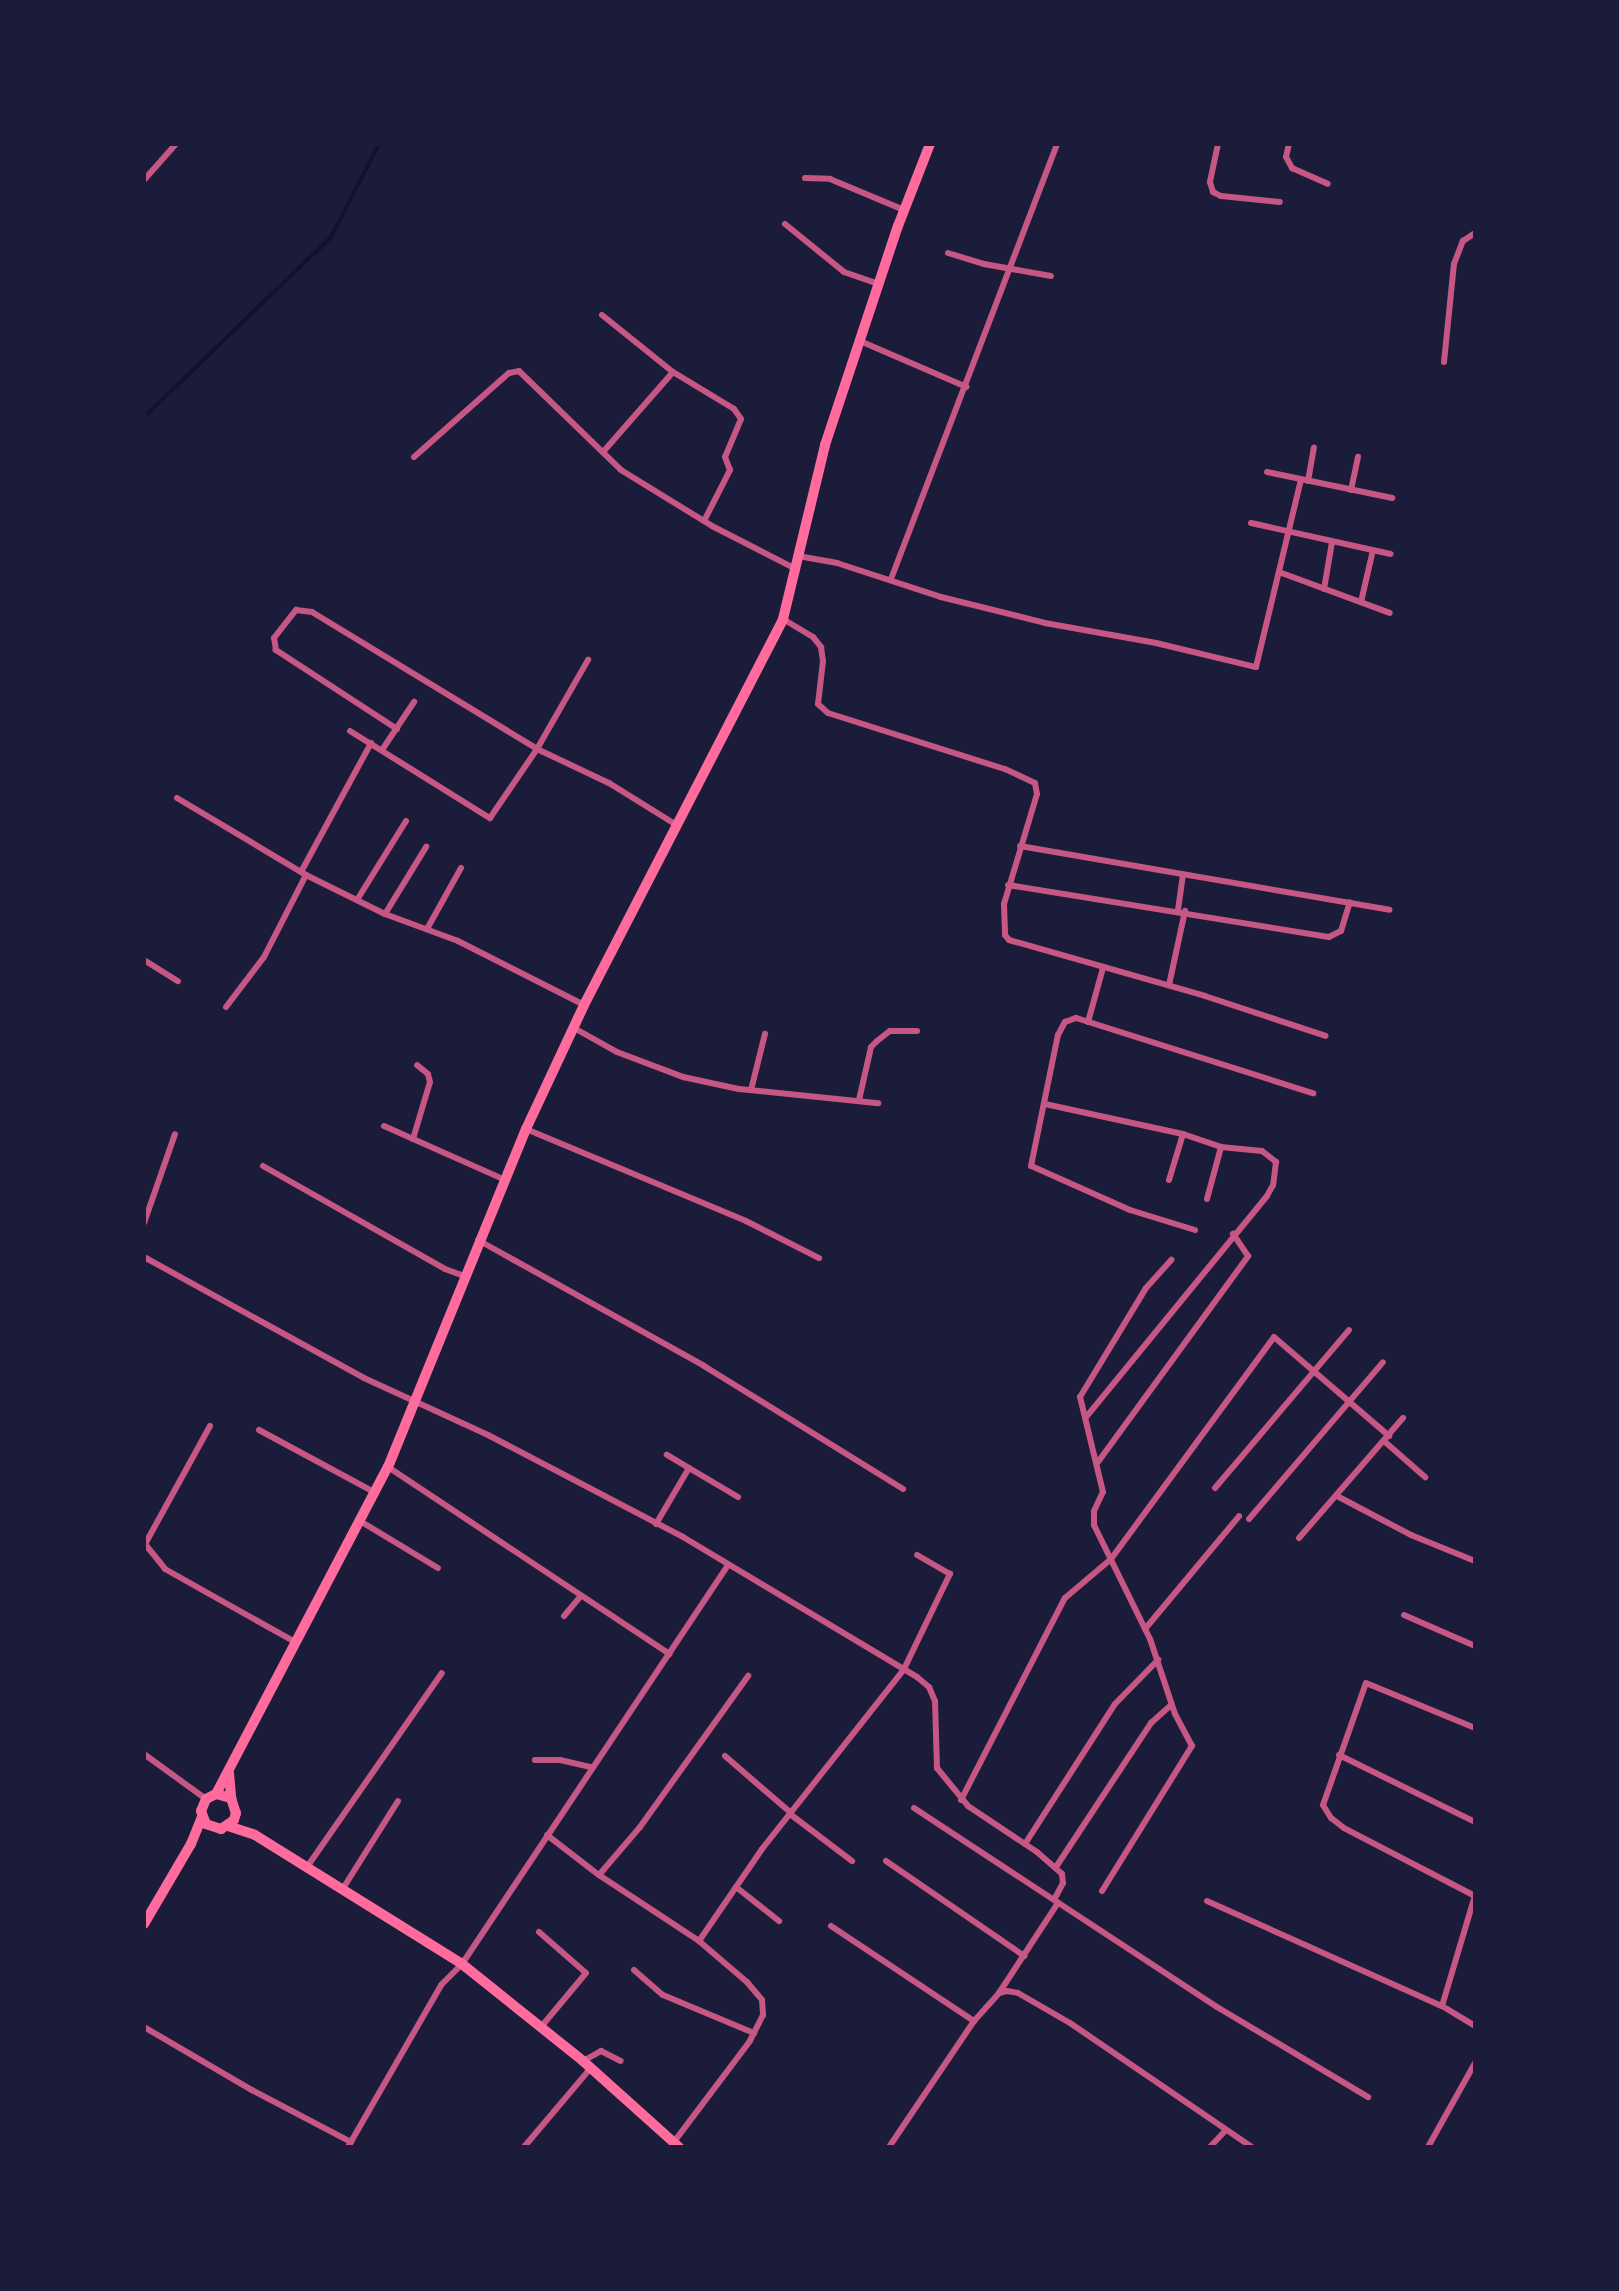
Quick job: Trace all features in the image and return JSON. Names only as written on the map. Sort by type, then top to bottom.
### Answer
[{"type":"highway","points":[[144,1924],[191,1844],[211,1796],[229,1771],[376,1493],[526,1129],[584,1005],[783,619],[825,445],[904,210],[930,144]]},
{"type":"highway","points":[[229,1771],[231,1798],[236,1813],[255,1835]]},
{"type":"highway","points":[[211,1796],[231,1798]]},
{"type":"highway","points":[[228,1826],[236,1813]]},
{"type":"highway","points":[[202,1817],[213,1828]]},
{"type":"highway","points":[[191,1844],[213,1828],[228,1826],[255,1835],[462,1964],[587,2065],[677,2144]]},
{"type":"street","points":[[144,180],[176,144]]},
{"type":"street","points":[[891,579],[914,513],[967,387],[1057,144]]},
{"type":"street","points":[[1218,144],[1210,182],[1213,192],[1221,196],[1280,202]]},
{"type":"street","points":[[1289,144],[1286,157],[1292,168],[1328,184]]},
{"type":"street","points":[[805,178],[830,179],[904,210]]},
{"type":"street","points":[[785,224],[844,272],[879,284]]},
{"type":"street","points":[[1444,362],[1454,264],[1463,241],[1475,233]]},
{"type":"street","points":[[948,253],[1051,276]]},
{"type":"street","points":[[602,315],[673,372],[741,416],[725,457],[730,470],[704,521]]},
{"type":"street","points":[[860,341],[967,387]]},
{"type":"street","points":[[414,457],[514,370],[525,375],[621,470],[704,521],[796,569]]},
{"type":"street","points":[[603,452],[673,372]]},
{"type":"street","points":[[798,556],[1045,623],[1156,643],[1256,667],[1288,532],[1314,448]]},
{"type":"street","points":[[1351,490],[1358,457]]},
{"type":"street","points":[[1267,472],[1392,498]]},
{"type":"street","points":[[1251,523],[1391,554]]},
{"type":"street","points":[[1324,589],[1332,542]]},
{"type":"street","points":[[1361,602],[1373,550]]},
{"type":"street","points":[[1279,572],[1390,613]]},
{"type":"street","points":[[397,729],[276,650],[274,638],[296,610],[312,612],[537,749],[609,783],[678,826]]},
{"type":"street","points":[[783,619],[813,637],[821,647],[823,661],[818,704],[828,713],[1033,780],[1037,794],[1008,885],[1003,919],[1009,940],[1169,985],[1326,1036]]},
{"type":"street","points":[[350,731],[490,818],[537,749],[588,660]]},
{"type":"street","points":[[382,750],[414,702]]},
{"type":"street","points":[[226,1007],[264,957],[371,743]]},
{"type":"street","points":[[177,798],[304,873],[357,900],[385,914],[458,941],[584,1005]]},
{"type":"street","points":[[357,900],[406,821]]},
{"type":"street","points":[[1020,846],[1390,910]]},
{"type":"street","points":[[385,914],[426,847]]},
{"type":"street","points":[[427,929],[461,868]]},
{"type":"street","points":[[1169,985],[1181,910],[1183,874]]},
{"type":"street","points":[[1008,885],[1181,910],[1329,937],[1341,931],[1350,902]]},
{"type":"street","points":[[144,960],[178,981]]},
{"type":"street","points":[[1088,1022],[1103,968]]},
{"type":"street","points":[[1195,1230],[1130,1210],[1031,1166],[1061,1027],[1070,1019],[1088,1022],[1313,1093]]},
{"type":"street","points":[[574,1028],[617,1052],[662,1070],[717,1085],[878,1103]]},
{"type":"street","points":[[859,1100],[871,1047],[890,1031],[917,1031]]},
{"type":"street","points":[[751,1090],[765,1034]]},
{"type":"street","points":[[413,1139],[430,1078],[417,1065]]},
{"type":"street","points":[[1045,1104],[1183,1134],[1221,1147],[1262,1151],[1276,1162],[1273,1185],[1267,1196],[1086,1417]]},
{"type":"street","points":[[384,1126],[503,1179]]},
{"type":"street","points":[[526,1129],[746,1221],[819,1258]]},
{"type":"street","points":[[144,1223],[175,1134]]},
{"type":"street","points":[[1169,1180],[1183,1134]]},
{"type":"street","points":[[1207,1199],[1221,1147]]},
{"type":"street","points":[[263,1166],[445,1269],[464,1276]]},
{"type":"street","points":[[1098,1462],[1248,1256],[1233,1234]]},
{"type":"street","points":[[478,1240],[704,1366],[903,1489]]},
{"type":"street","points":[[144,1257],[298,1343],[511,1447],[656,1524],[904,1669],[929,1687],[935,1701],[937,1768],[961,1800],[1056,1867],[1063,1883],[1024,1956],[999,1993],[974,2021],[889,2147]]},
{"type":"street","points":[[1102,1891],[1191,1750],[1191,1743],[1171,1705],[1145,1629],[1094,1525],[1094,1511],[1103,1492],[1080,1397],[1146,1288],[1171,1260]]},
{"type":"street","points":[[1215,1488],[1349,1330]]},
{"type":"street","points":[[961,1800],[1065,1598],[1111,1559],[1274,1337],[1350,1402],[1425,1477]]},
{"type":"street","points":[[1249,1519],[1383,1362]]},
{"type":"street","points":[[1299,1538],[1403,1418]]},
{"type":"street","points":[[210,1426],[145,1544],[165,1569],[295,1642]]},
{"type":"street","points":[[259,1430],[376,1493]]},
{"type":"street","points":[[667,1455],[738,1497]]},
{"type":"street","points":[[388,1467],[669,1654]]},
{"type":"street","points":[[656,1524],[689,1468]]},
{"type":"street","points":[[1337,1496],[1411,1535],[1475,1561]]},
{"type":"street","points":[[1145,1629],[1239,1516]]},
{"type":"street","points":[[360,1521],[438,1568]]},
{"type":"street","points":[[699,1941],[790,1814],[904,1669],[950,1574],[917,1555]]},
{"type":"street","points":[[144,2027],[350,2145],[441,1985],[462,1964],[728,1565]]},
{"type":"street","points":[[564,1616],[580,1597]]},
{"type":"street","points":[[1404,1615],[1475,1646]]},
{"type":"street","points":[[1025,1844],[1115,1704],[1158,1660]]},
{"type":"street","points":[[306,1868],[442,1673]]},
{"type":"street","points":[[599,1875],[640,1827],[748,1676]]},
{"type":"street","points":[[1442,2006],[1475,1896],[1387,1852],[1331,1818],[1323,1805],[1366,1683],[1475,1726]]},
{"type":"street","points":[[1056,1867],[1151,1723],[1171,1705]]},
{"type":"street","points":[[144,1754],[211,1796]]},
{"type":"street","points":[[1339,1755],[1475,1822]]},
{"type":"street","points":[[725,1756],[790,1814],[852,1861]]},
{"type":"street","points":[[535,1760],[560,1760],[591,1767]]},
{"type":"street","points":[[342,1890],[398,1801]]},
{"type":"street","points":[[914,1808],[1266,2038],[1368,2097]]},
{"type":"street","points":[[547,1835],[599,1875],[699,1941],[759,1993],[763,2015],[754,2033],[677,2144]]},
{"type":"street","points":[[886,1861],[1024,1956]]},
{"type":"street","points":[[736,1887],[779,1921]]},
{"type":"street","points":[[1207,1901],[1442,2006],[1475,2026]]},
{"type":"street","points":[[831,1926],[974,2021]]},
{"type":"street","points":[[539,1932],[586,1973],[541,2028]]},
{"type":"street","points":[[634,1970],[663,1995],[754,2033]]},
{"type":"street","points":[[999,1993],[1018,1993],[1070,2023],[1252,2147]]},
{"type":"street","points":[[524,2147],[601,2051],[621,2061]]},
{"type":"street","points":[[1428,2147],[1475,2063]]},
{"type":"street","points":[[1210,2147],[1226,2130]]},
{"type":"waterway","points":[[144,417],[331,237],[379,144]]}]
